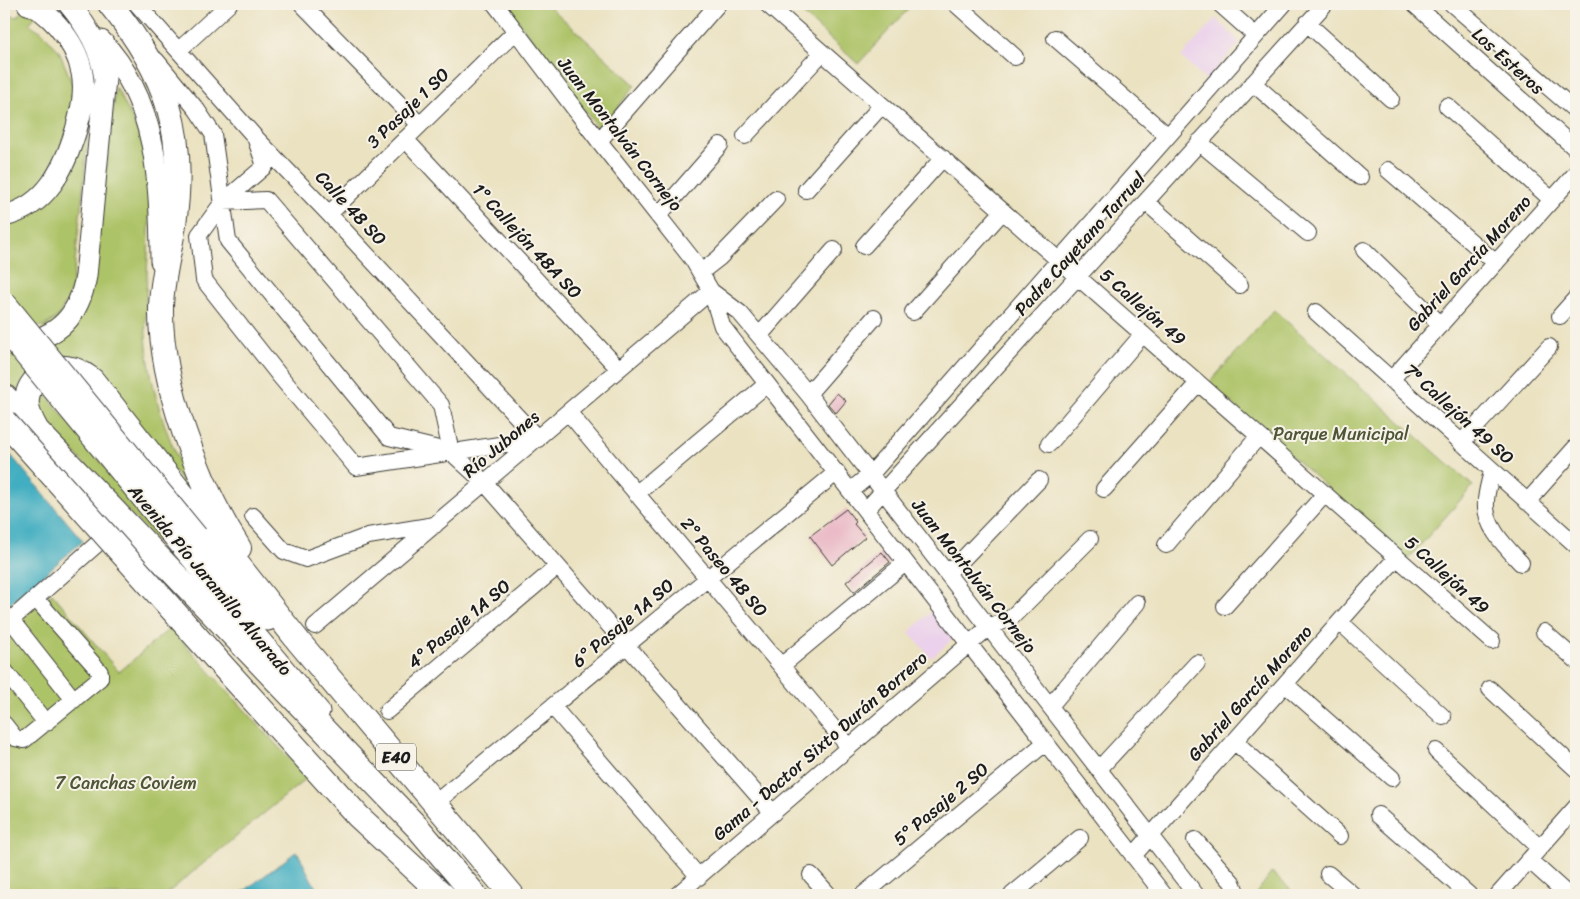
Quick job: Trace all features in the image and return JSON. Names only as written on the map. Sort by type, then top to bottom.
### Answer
[{"type":"highway","points":[[110,4],[136,35],[154,67],[165,94],[178,141],[178,196],[160,309],[170,380],[179,413],[200,472],[237,545],[307,634],[358,711]]},
{"type":"highway","points":[[39,434],[30,418],[27,406],[27,396],[36,380],[45,372],[63,368],[72,369],[92,380],[307,634]]},
{"type":"highway","points":[[4,396],[418,828],[475,895]]},
{"type":"highway","points":[[4,421],[352,810],[443,895]]},
{"type":"highway","name":"E40","points":[[358,711],[512,895]]},
{"type":"main road","points":[[69,4],[104,44],[132,86],[148,124],[157,170],[161,238],[160,309]]},
{"type":"main road","points":[[4,216],[27,207],[53,184],[68,155],[83,99],[82,74],[71,44],[52,19],[34,7]]},
{"type":"main road","points":[[4,344],[28,342],[52,332],[76,310],[83,293],[105,79],[98,48],[88,26]]},
{"type":"main road","name":"Avenida Pío Jaramillo Alvarado","points":[[4,301],[190,542],[418,828]]},
{"type":"main road","name":"Avenida Pío Jaramillo Alvarado","points":[[4,330],[190,542],[358,711]]},
{"type":"street","name":"Calle 48 SO","points":[[137,4],[255,137],[538,439]]},
{"type":"street","points":[[179,50],[229,4]]},
{"type":"street","points":[[302,4],[420,125]]},
{"type":"street","name":"Juan Montalván Cornejo","points":[[495,4],[702,272],[711,291],[722,326],[1164,895]]},
{"type":"street","points":[[599,141],[718,4]]},
{"type":"street","name":"5 Callejón 49","points":[[767,4],[1492,641]]},
{"type":"street","points":[[956,4],[1015,57]]},
{"type":"street","points":[[1220,4],[1256,36]]},
{"type":"street","name":"Padre Cayetano Tarruel","points":[[850,491],[871,474],[1284,4]]},
{"type":"street","name":"Padre Cayetano Tarruel","points":[[866,510],[1325,4]]},
{"type":"street","name":"Los Esteros","points":[[1414,4],[1576,149]]},
{"type":"street","name":"Los Esteros","points":[[1452,4],[1576,111]]},
{"type":"street","points":[[1307,23],[1391,99]]},
{"type":"street","name":"3 Pasaje 1 SO","points":[[329,214],[516,31]]},
{"type":"street","points":[[136,35],[198,110],[213,134],[228,241],[389,437],[451,452],[485,483],[773,813]]},
{"type":"street","points":[[1055,38],[1168,136]]},
{"type":"street","points":[[745,136],[822,53]]},
{"type":"street","points":[[1253,83],[1360,178]]},
{"type":"street","points":[[806,190],[882,105]]},
{"type":"street","points":[[1448,106],[1552,200]]},
{"type":"street","points":[[255,137],[265,166],[222,202],[200,235],[204,280],[279,375],[356,467],[538,439]]},
{"type":"street","name":"1° Callejón 48A SO","points":[[405,140],[619,369]]},
{"type":"street","points":[[1199,142],[1308,233]]},
{"type":"street","points":[[658,216],[720,145]]},
{"type":"street","points":[[864,246],[943,158]]},
{"type":"street","points":[[1388,170],[1496,263]]},
{"type":"street","name":"Gabriel García Moreno","points":[[1391,380],[1576,173]]},
{"type":"street","points":[[702,272],[719,258],[776,199]]},
{"type":"street","points":[[222,202],[266,200],[441,406],[451,452]]},
{"type":"street","points":[[1146,202],[1240,285]]},
{"type":"street","points":[[913,312],[1003,211]]},
{"type":"street","points":[[760,335],[834,250]]},
{"type":"street","points":[[1364,250],[1441,325]]},
{"type":"street","name":"Juan Montalván Cornejo","points":[[711,291],[740,313],[808,394],[1196,895]]},
{"type":"street","name":"Río Jubones","points":[[307,634],[711,291]]},
{"type":"street","points":[[1560,316],[1576,298]]},
{"type":"street","name":"7º Callejón 49 SO","points":[[1316,312],[1576,545]]},
{"type":"street","points":[[808,394],[874,318]]},
{"type":"street","points":[[1049,444],[1143,334]]},
{"type":"street","points":[[1461,443],[1549,346]]},
{"type":"street","points":[[1104,490],[1198,383]]},
{"type":"street","points":[[636,494],[767,384]]},
{"type":"street","name":"2° Paseo 48 SO","points":[[569,413],[850,747]]},
{"type":"street","points":[[1166,545],[1259,436]]},
{"type":"street","points":[[1527,502],[1576,447]]},
{"type":"street","points":[[1492,471],[1486,502],[1487,514],[1492,527],[1521,563]]},
{"type":"street","name":"6° Pasaje 1A SO","points":[[434,804],[629,646],[837,472]]},
{"type":"street","points":[[947,572],[960,562],[1039,480]]},
{"type":"street","points":[[1225,606],[1325,494]]},
{"type":"street","points":[[253,516],[284,551],[306,559],[368,536],[435,525]]},
{"type":"street","points":[[74,700],[8,623],[123,522]]},
{"type":"street","name":"Gama - Doctor Sixto Durán Borrero","points":[[677,895],[989,627],[1011,618],[1090,539]]},
{"type":"street","name":"Gabriel García Moreno","points":[[1133,856],[1397,558]]},
{"type":"street","points":[[781,666],[906,563]]},
{"type":"street","name":"4° Pasaje 1A SO","points":[[387,711],[557,567]]},
{"type":"street","points":[[4,724],[15,738],[24,740],[100,678],[100,672],[36,599]]},
{"type":"street","points":[[1050,706],[1137,603]]},
{"type":"street","points":[[1340,622],[1443,717]]},
{"type":"street","points":[[1544,632],[1576,660]]},
{"type":"street","points":[[1098,769],[1197,663]]},
{"type":"street","points":[[4,670],[46,722]]},
{"type":"street","points":[[1285,684],[1392,778]]},
{"type":"street","points":[[1490,690],[1576,769]]},
{"type":"street","points":[[553,707],[698,877]]},
{"type":"street","points":[[1234,741],[1340,836]]},
{"type":"street","name":"5° Pasaje 2 SO","points":[[863,895],[1045,743]]},
{"type":"street","points":[[1436,751],[1540,848]]},
{"type":"street","points":[[1498,895],[1576,807]]},
{"type":"street","points":[[1378,815],[1469,895]]},
{"type":"street","points":[[1012,895],[1080,838]]},
{"type":"street","points":[[1195,840],[1232,882],[1236,892],[1235,895]]},
{"type":"street","points":[[1529,860],[1568,895]]},
{"type":"street","points":[[1328,874],[1353,895]]},
{"type":"street","points":[[811,875],[828,895]]},
{"type":"shaded area","points":[[1216,18],[1240,43],[1206,80],[1181,57]]},
{"type":"shaded area","points":[[932,611],[955,637],[931,658],[909,632]]},
{"type":"green space","points":[[28,4],[46,4],[29,24],[42,32],[59,51],[88,122],[84,180],[73,280],[68,300],[58,316],[44,326],[4,329],[4,14],[17,17]]},
{"type":"green space","points":[[506,4],[547,4],[635,85],[600,131]]},
{"type":"green space","points":[[792,4],[913,4],[858,64]]},
{"type":"green space","points":[[116,87],[138,132],[145,156],[149,181],[150,209],[146,322],[150,368],[165,425],[195,498],[93,368],[15,401],[4,388],[4,354],[12,354],[91,289]]},
{"type":"green space","name":"Parque Municipal","points":[[1274,310],[1473,486],[1408,559],[1209,383]]},
{"type":"green space","points":[[41,389],[189,568],[185,572],[39,415],[37,398]]},
{"type":"green space","name":"7 Canchas Coviem","points":[[52,593],[119,672],[170,628],[307,778],[165,895],[4,895],[4,633]]},
{"type":"green space","points":[[1272,872],[1295,894],[1295,895],[1255,895]]},
{"type":"water","points":[[4,447],[83,541],[4,609]]},
{"type":"water","points":[[297,851],[311,879],[322,895],[239,895]]},
{"type":"building","points":[[837,393],[846,401],[836,413],[828,404]]},
{"type":"building","points":[[846,509],[856,522],[854,524],[865,537],[832,565],[810,536]]},
{"type":"building","points":[[882,552],[890,562],[854,592],[846,582]]}]
